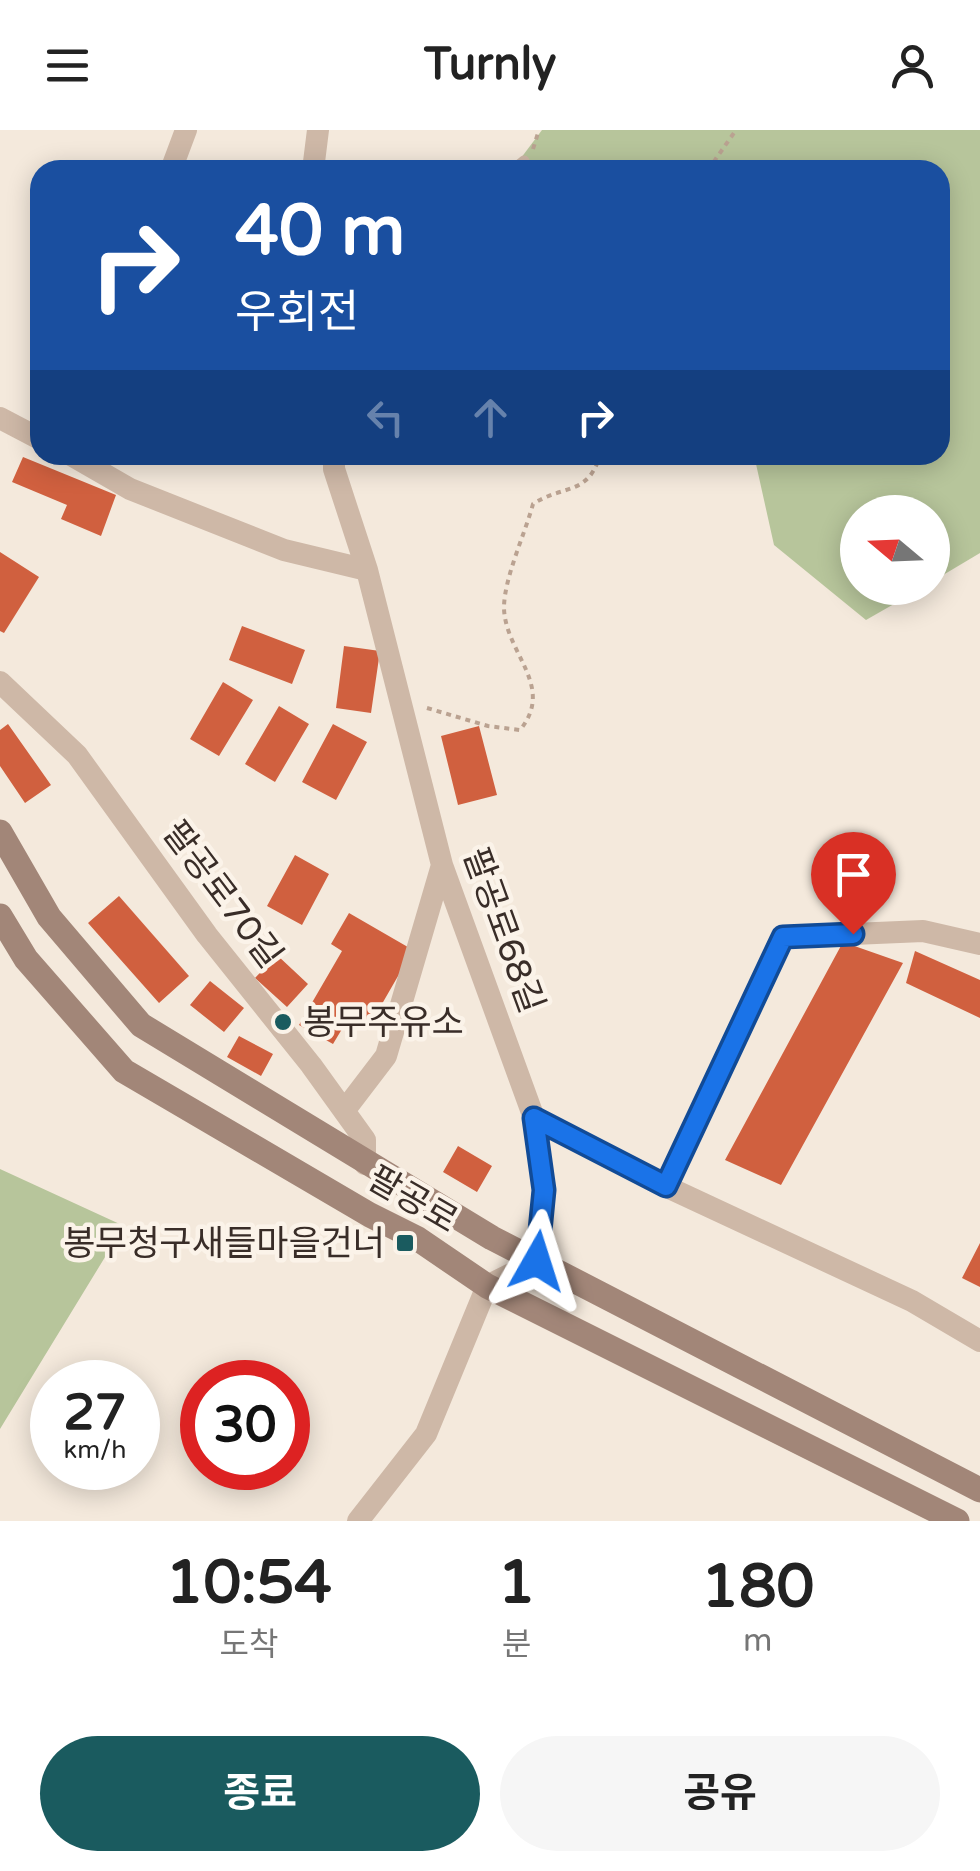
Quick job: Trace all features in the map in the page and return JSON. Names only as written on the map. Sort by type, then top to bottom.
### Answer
[{"type":"main road","name":"팔공로","points":[[0,832],[49,917],[140,1025],[365,1164],[537,1261],[980,1490]]},
{"type":"main road","name":"팔공로","points":[[0,916],[26,959],[124,1071],[370,1216],[418,1239],[487,1286],[957,1521]]},
{"type":"street","points":[[176,160],[186,130]]},
{"type":"street","points":[[314,160],[318,130]]},
{"type":"street","points":[[0,418],[30,434]]},
{"type":"street","points":[[93,465],[130,489],[284,550],[367,570]]},
{"type":"street","name":"팔공로68길","points":[[334,465],[367,570],[442,865],[534,1118],[544,1190],[537,1261]]},
{"type":"street","name":"팔공로70길","points":[[0,682],[78,755],[207,935],[366,1140],[365,1164]]},
{"type":"street","points":[[344,1111],[386,1056],[442,865]]},
{"type":"street","points":[[666,1186],[783,937],[923,931],[980,944]]},
{"type":"street","points":[[534,1118],[666,1186],[912,1301],[980,1342]]},
{"type":"street","points":[[358,1521],[426,1434],[487,1286],[537,1261]]},
{"type":"path","points":[[715,160],[736,130]]},
{"type":"path","points":[[403,718],[424,707],[488,726],[520,730],[530,718],[535,694],[504,609],[512,573],[533,504],[550,493],[584,485],[597,465]]},
{"type":"green space","points":[[542,130],[980,130],[980,553],[950,571],[950,495],[840,495],[840,599],[774,545],[756,465],[950,465],[950,160],[520,160]]},
{"type":"green space","points":[[848,605],[892,605],[866,620]]},
{"type":"green space","points":[[0,1169],[124,1226],[42,1360],[30,1360],[30,1380],[0,1429]]},
{"type":"building","points":[[23,457],[30,460],[30,465],[43,465],[116,495],[101,536],[61,519],[67,505],[12,482]]},
{"type":"building","points":[[0,552],[39,577],[4,633],[0,631]]},
{"type":"building","points":[[242,626],[305,650],[292,684],[229,660]]},
{"type":"building","points":[[344,646],[380,651],[371,713],[336,708]]},
{"type":"building","points":[[223,682],[253,700],[219,756],[190,739]]},
{"type":"building","points":[[279,706],[309,724],[275,782],[245,764]]},
{"type":"building","points":[[8,724],[51,785],[25,803],[0,766],[0,730]]},
{"type":"building","points":[[333,724],[367,742],[336,800],[302,782]]},
{"type":"building","points":[[479,726],[497,795],[458,805],[441,736]]},
{"type":"building","points":[[295,855],[329,874],[302,925],[267,906]]},
{"type":"building","points":[[119,896],[189,976],[159,1003],[88,923]]},
{"type":"building","points":[[349,913],[413,950],[367,1030],[348,1019],[333,1044],[299,1025],[342,951],[331,944]]},
{"type":"building","points":[[843,942],[903,963],[781,1185],[725,1160]]},
{"type":"building","points":[[915,951],[980,980],[980,1018],[906,983]]},
{"type":"building","points":[[277,955],[308,984],[287,1007],[255,978]]},
{"type":"building","points":[[210,981],[244,1008],[224,1032],[190,1005]]},
{"type":"building","points":[[239,1036],[273,1054],[261,1076],[227,1057]]},
{"type":"building","points":[[458,1146],[492,1166],[477,1192],[443,1172]]},
{"type":"building","points":[[980,1243],[980,1287],[962,1278]]},
{"type":"place","name":"봉무주유소","points":[[283,1022]]},
{"type":"place","name":"봉무청구새들마을건너","points":[[405,1243]]},
{"type":"route","points":[[537,1261],[544,1190],[534,1118],[666,1186],[783,937],[853,934]]}]
